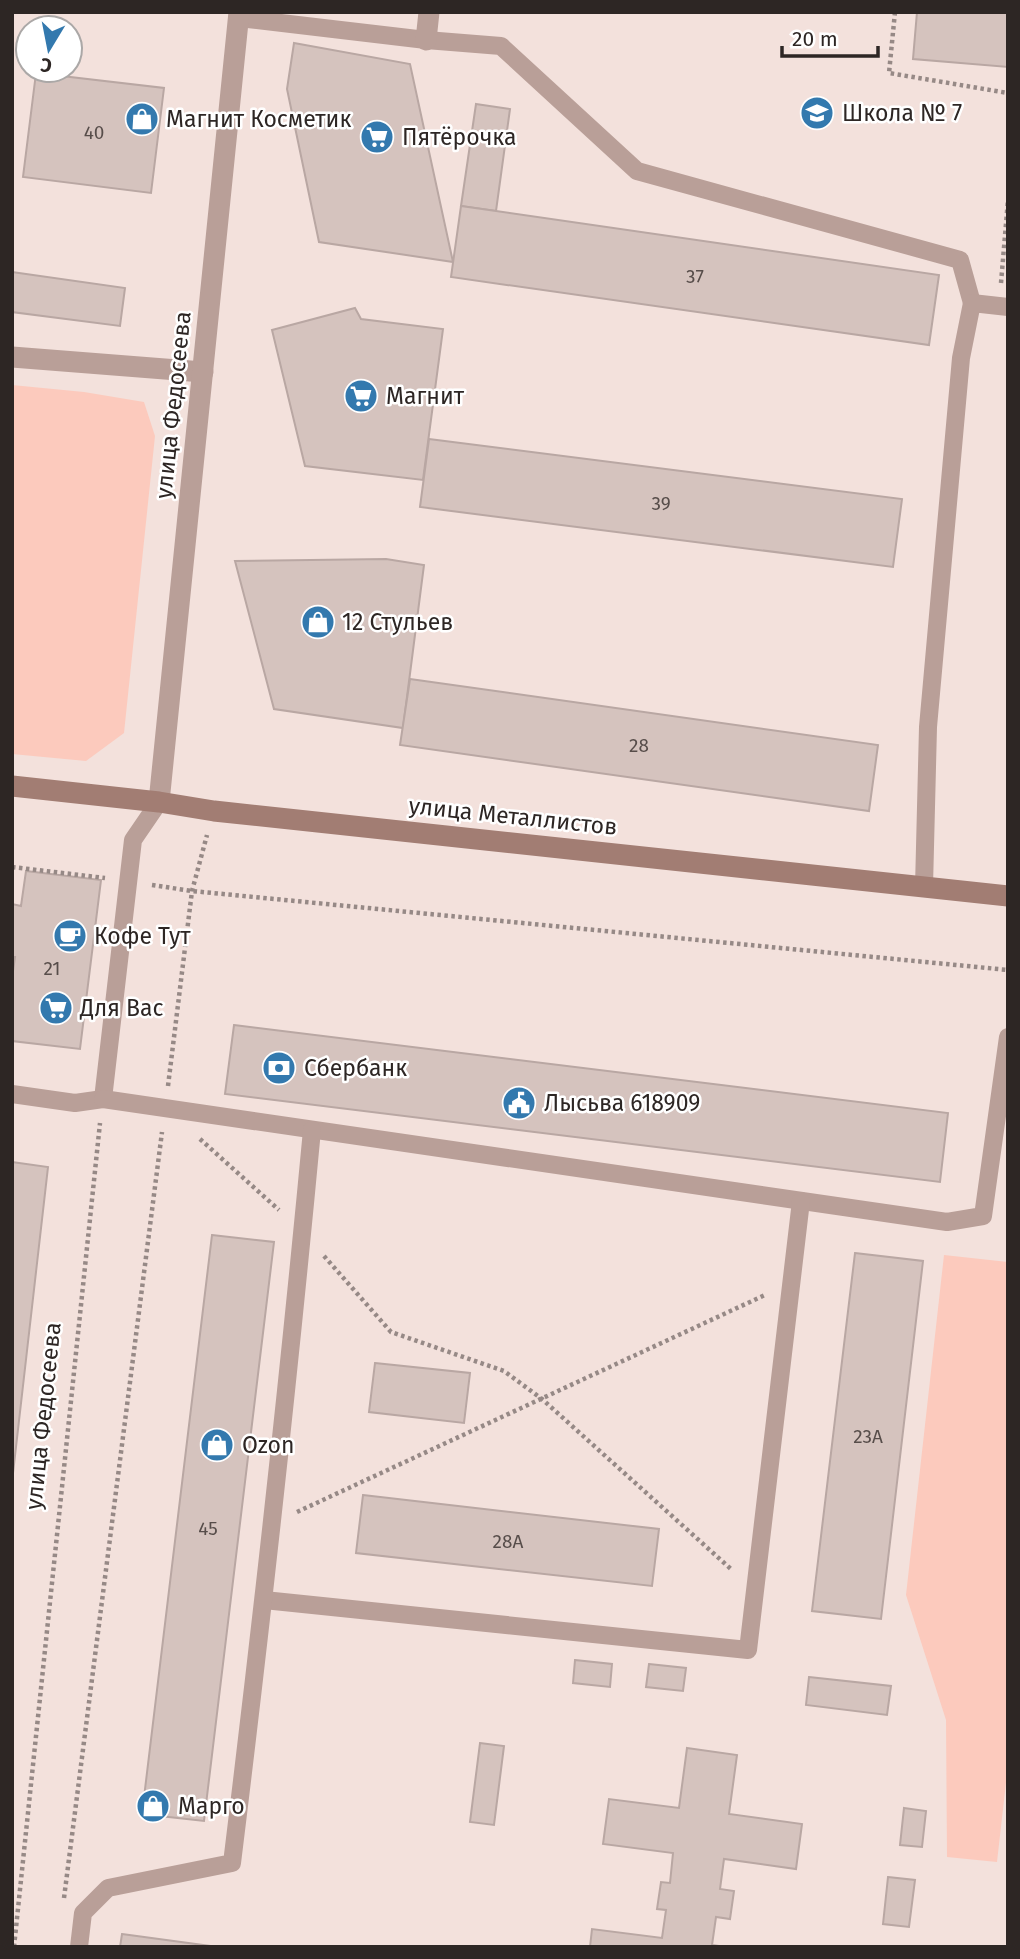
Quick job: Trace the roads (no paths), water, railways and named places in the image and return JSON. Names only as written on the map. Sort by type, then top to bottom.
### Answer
[{"type":"street","points":[[426,40],[429,12]]},
{"type":"street","name":"улица Федосеева","points":[[159,802],[239,15]]},
{"type":"street","points":[[12,357],[203,372]]},
{"type":"street","name":"улица Металлистов","points":[[12,786],[159,802],[214,811],[1008,896]]},
{"type":"lane","points":[[239,15],[426,40],[501,46],[637,172],[960,260],[972,303],[961,358],[928,727],[924,887]]},
{"type":"lane","points":[[972,303],[1003,306]]},
{"type":"lane","points":[[103,1099],[133,840],[159,802]]},
{"type":"lane","points":[[12,1094],[75,1103],[103,1099],[947,1222],[983,1216],[1004,1097],[1008,1037]]},
{"type":"lane","points":[[79,1947],[83,1913],[108,1888],[233,1863],[264,1600],[312,1130]]},
{"type":"lane","points":[[264,1600],[748,1650],[801,1201]]},
{"type":"place","name":"Школа № 7","points":[[817,113]]},
{"type":"place","name":"Магнит Косметик","points":[[142,119]]},
{"type":"place","name":"Пятёрочка","points":[[377,137]]},
{"type":"place","name":"Магнит","points":[[361,396]]},
{"type":"place","name":"12 Стульев","points":[[318,622]]},
{"type":"place","name":"Кофе Тут","points":[[70,936]]},
{"type":"place","name":"Для Вас","points":[[56,1008]]},
{"type":"place","name":"Сбербанк","points":[[279,1068]]},
{"type":"place","name":"Лысьва 618909","points":[[519,1103]]},
{"type":"place","name":"Ozon","points":[[217,1445]]},
{"type":"place","name":"Марго","points":[[153,1806]]}]
